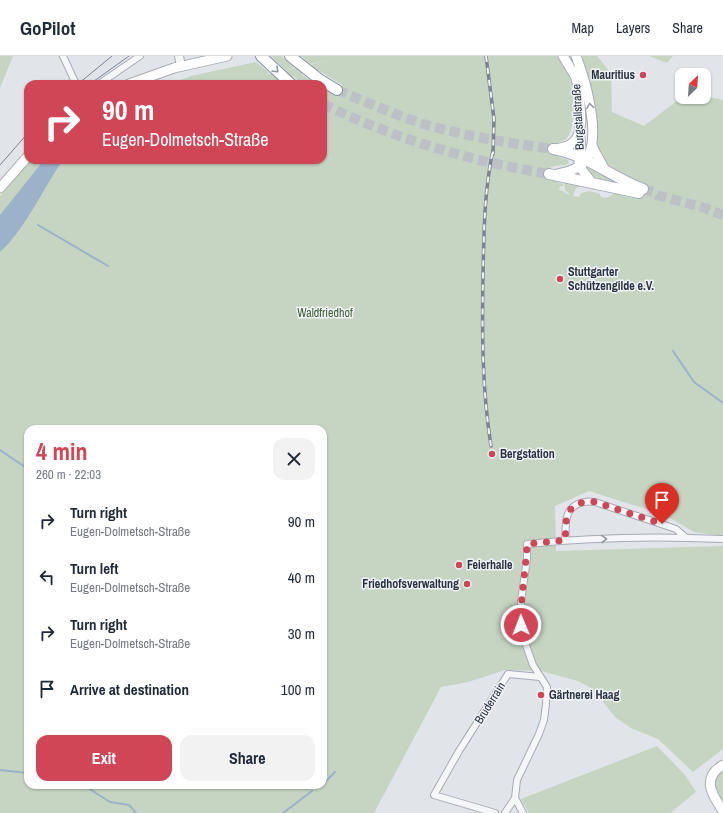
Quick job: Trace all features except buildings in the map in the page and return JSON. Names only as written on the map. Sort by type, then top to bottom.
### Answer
[{"type":"main road","points":[[141,80],[181,66],[192,60],[227,56]]},
{"type":"main road","points":[[261,56],[287,80]]},
{"type":"main road","points":[[290,56],[321,80]]},
{"type":"main road","name":"Burgstallstraße","points":[[563,56],[575,76],[579,89],[579,133],[582,161]]},
{"type":"main road","name":"Burgstallstraße","points":[[576,56],[584,75],[590,100],[592,145],[582,161]]},
{"type":"main road","points":[[327,84],[338,90]]},
{"type":"main road","points":[[554,149],[564,148],[573,144],[579,133]]},
{"type":"main road","points":[[592,145],[594,152],[606,172]]},
{"type":"main road","points":[[554,149],[582,161]]},
{"type":"main road","points":[[0,180],[24,153]]},
{"type":"main road","points":[[0,188],[24,161]]},
{"type":"main road","points":[[552,174],[576,168],[582,161]]},
{"type":"main road","points":[[582,161],[585,174],[592,183]]},
{"type":"main road","name":"Burgstallstraße","points":[[552,174],[642,192],[606,172],[582,161]]},
{"type":"main road","points":[[723,765],[715,772],[710,786],[713,795],[723,811]]},
{"type":"street","points":[[63,56],[74,80]]},
{"type":"street","points":[[105,80],[140,56]]},
{"type":"street","points":[[179,56],[181,66]]},
{"type":"street","points":[[565,540],[567,516],[572,508],[584,501],[676,529],[685,537]]},
{"type":"street","points":[[505,813],[515,798],[517,780],[544,720],[547,687],[533,665],[521,625],[521,601],[527,560],[527,544],[565,540],[685,537],[723,539]]},
{"type":"street","name":"Bruderrain","points":[[495,813],[434,795],[459,751],[508,674],[540,677]]},
{"type":"street","points":[[515,798],[523,813]]},
{"type":"green space","points":[[0,56],[13,56],[0,88]]},
{"type":"green space","points":[[271,56],[281,56],[294,68],[285,70]]},
{"type":"green space","name":"Waldfriedhof","points":[[301,56],[557,56],[565,68],[571,83],[573,117],[570,133],[567,138],[554,145],[553,152],[559,157],[568,160],[569,163],[550,168],[548,175],[551,180],[563,184],[563,186],[560,186],[559,190],[570,195],[565,190],[564,180],[621,192],[621,195],[632,198],[642,196],[644,186],[635,179],[624,177],[603,160],[598,153],[580,56],[597,56],[611,73],[612,112],[644,126],[675,102],[675,104],[711,104],[711,97],[723,100],[723,536],[694,532],[665,515],[589,491],[555,506],[556,551],[723,546],[723,749],[693,772],[658,739],[631,728],[615,717],[597,694],[589,687],[578,681],[541,671],[505,670],[468,682],[441,687],[374,813],[0,813],[0,196],[28,164],[327,164],[327,90],[340,90],[342,85],[318,70],[301,74],[309,80],[298,80],[293,76],[276,80],[180,80],[191,76],[256,62],[269,73],[265,75],[327,61],[310,64]],"holes":[[[581,186],[607,191],[614,194],[609,197],[604,197],[600,196],[600,194],[589,191],[581,193],[579,197],[573,196],[576,188]]]},
{"type":"green space","points":[[649,56],[673,56],[667,63]]},
{"type":"green space","points":[[586,166],[613,181],[613,183],[601,180],[594,176],[585,168]]},
{"type":"green space","points":[[657,746],[685,775],[696,792],[670,813],[529,813],[521,799]]},
{"type":"green space","points":[[723,765],[723,811],[711,780]]},
{"type":"water","points":[[41,164],[60,164],[17,233],[0,252],[0,215]]},
{"type":"waterway","points":[[38,225],[108,266]]},
{"type":"waterway","points":[[673,351],[694,382],[723,403]]},
{"type":"waterway","points":[[0,450],[24,466]]},
{"type":"waterway","points":[[0,770],[24,773]]},
{"type":"waterway","points":[[327,780],[335,772]]},
{"type":"waterway","points":[[90,789],[110,802],[129,805],[136,813]]},
{"type":"waterway","points":[[283,813],[312,791]]},
{"type":"tunnel","points":[[337,90],[420,123],[437,128],[486,139],[553,149]]},
{"type":"tunnel","points":[[327,106],[378,128],[433,147],[520,169],[549,174]]},
{"type":"tunnel","points":[[643,189],[657,195],[705,208],[723,215]]},
{"type":"tram line","points":[[83,80],[112,56]]},
{"type":"tram line","points":[[96,80],[129,56]]},
{"type":"tram line","points":[[0,165],[24,138]]},
{"type":"railway","points":[[486,56],[494,119],[493,154]]},
{"type":"railway","points":[[491,446],[484,382],[483,296],[485,212],[493,150]]},
{"type":"place","name":"Mauritius","points":[[643,75]]},
{"type":"place","name":"Stuttgarter Schützengilde e.V.","points":[[560,279]]},
{"type":"place","name":"Bergstation","points":[[492,454]]},
{"type":"place","name":"Feierhalle","points":[[459,565]]},
{"type":"place","name":"Friedhofsverwaltung","points":[[467,584]]},
{"type":"place","name":"Gärtnerei Haag","points":[[541,695]]},
{"type":"route","points":[[521,625],[521,601],[527,560],[527,544],[565,540],[567,516],[572,508],[584,501],[595,502],[662,524]]}]
